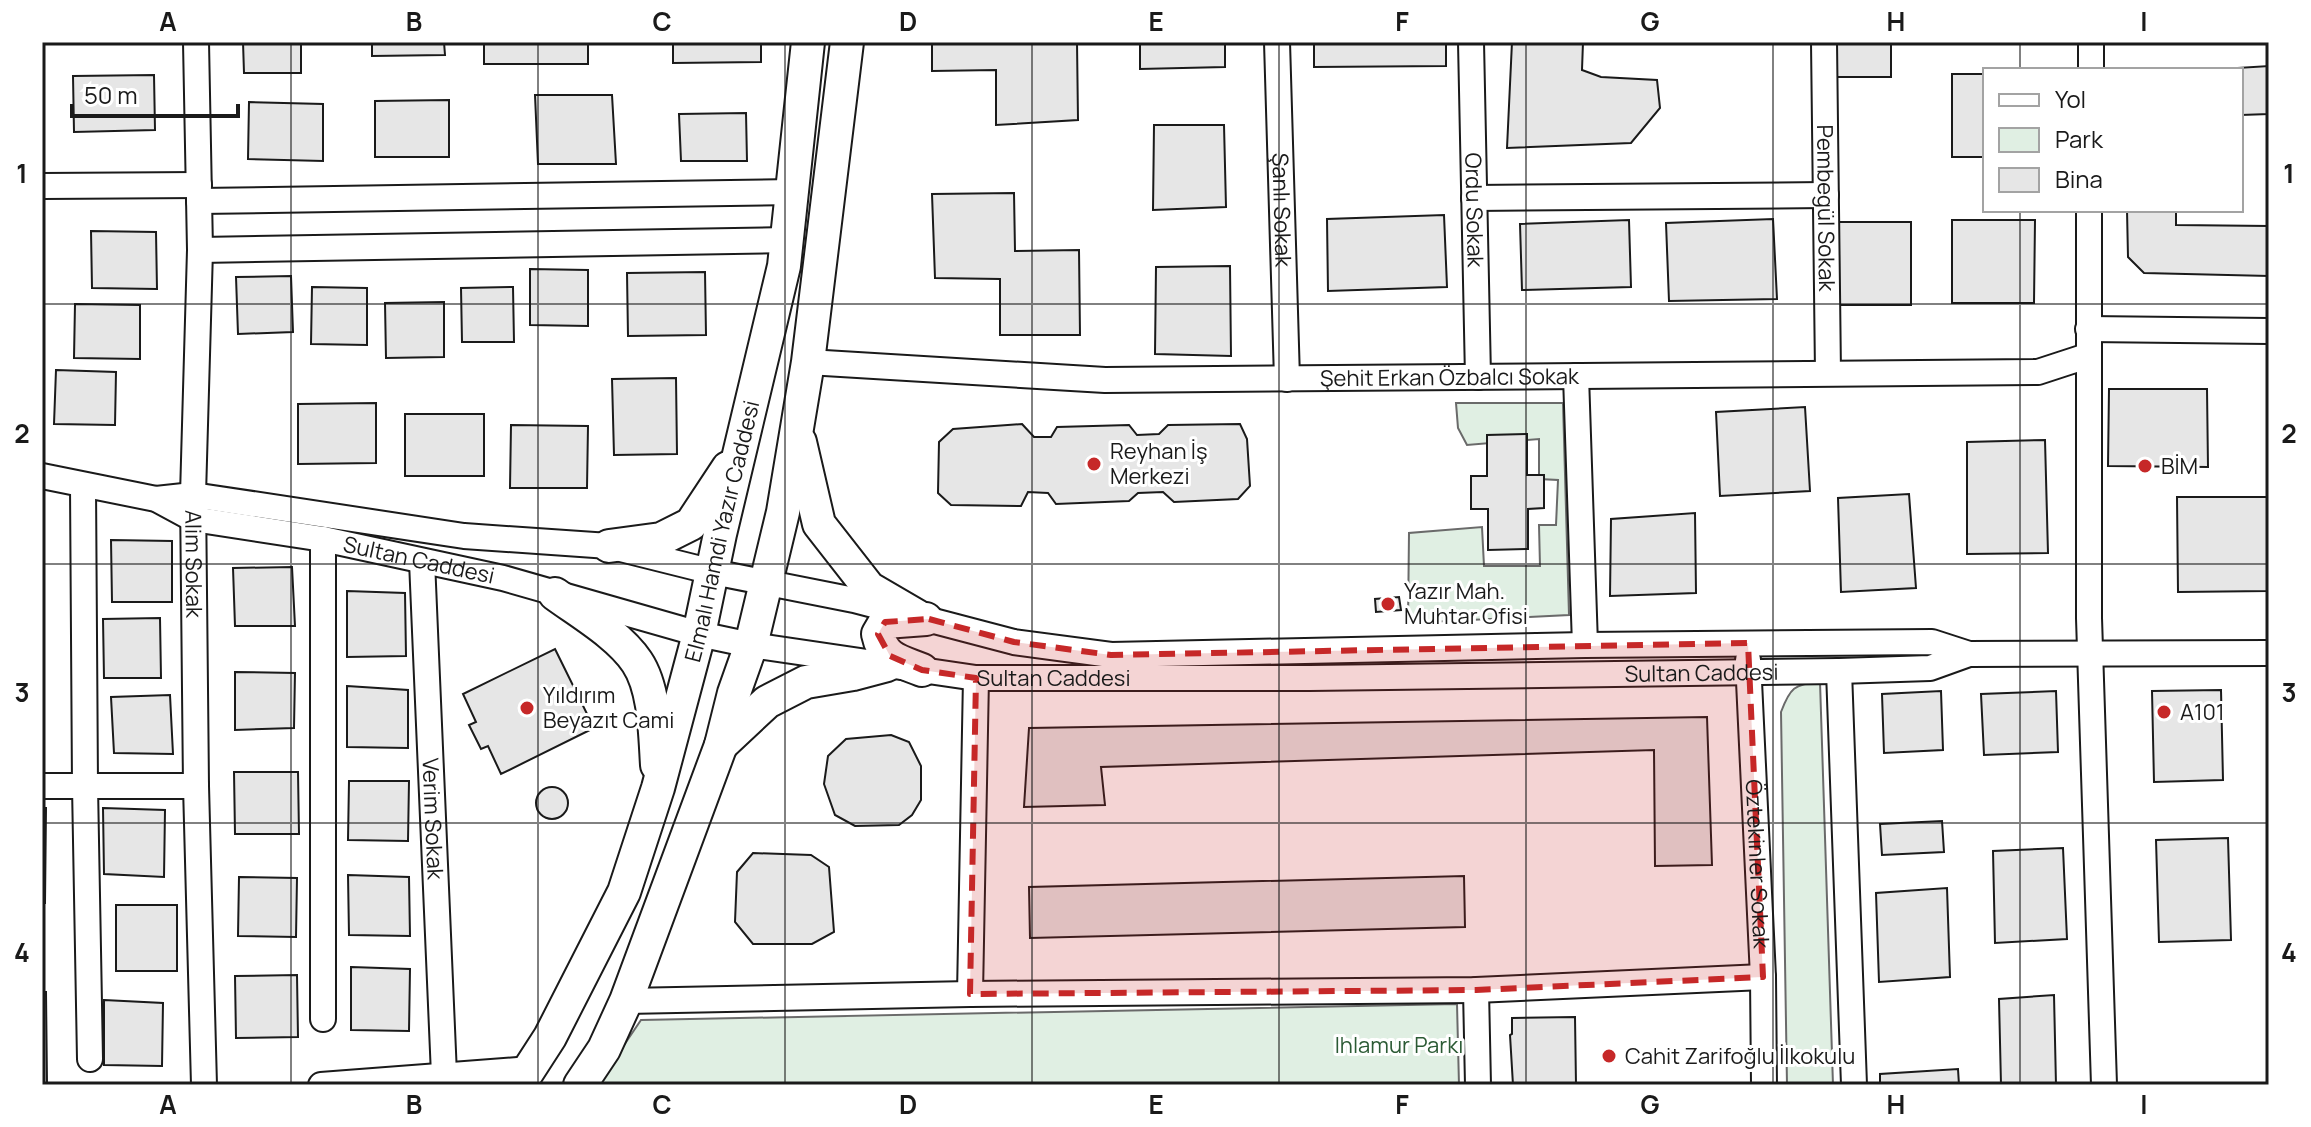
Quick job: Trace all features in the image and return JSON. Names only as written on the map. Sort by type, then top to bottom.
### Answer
[{"type":"main road","name":"Elmalı Hamdi Yazır Caddesi","points":[[524,1077],[550,1037],[624,892],[658,788],[699,634],[784,266],[808,42]]},
{"type":"main road","points":[[580,1085],[604,1049],[626,1001],[721,745],[734,693],[751,645],[783,512],[808,362],[847,42]]},
{"type":"main road","points":[[796,426],[819,524],[869,588],[923,618]]},
{"type":"main road","points":[[609,546],[661,539],[691,524],[743,445]]},
{"type":"main road","points":[[555,594],[605,630],[637,662],[648,690],[658,788]]},
{"type":"main road","points":[[922,670],[890,656],[881,648],[878,634],[885,622],[923,618]]},
{"type":"main road","points":[[721,745],[767,702],[806,682],[887,665]]},
{"type":"street","name":"Alim Sokak","points":[[196,42],[200,250],[193,507],[204,1085]]},
{"type":"street","name":"Şanlı Sokak","points":[[1277,42],[1287,379]]},
{"type":"street","name":"Ordu Sokak","points":[[1471,42],[1478,377]]},
{"type":"street","name":"Pembegül Sokak","points":[[1824,42],[1828,373]]},
{"type":"street","points":[[2091,42],[2091,68]]},
{"type":"street","points":[[42,186],[199,193],[793,192]]},
{"type":"street","points":[[1474,198],[1826,195]]},
{"type":"street","points":[[2089,212],[2089,618],[2104,1085]]},
{"type":"street","points":[[200,250],[787,240]]},
{"type":"street","points":[[2088,329],[2269,331]]},
{"type":"street","name":"Şehit Erkan Özbalcı Sokak","points":[[808,362],[1105,380],[2038,372],[2087,356]]},
{"type":"street","points":[[1576,376],[1585,645]]},
{"type":"street","name":"Sultan Caddesi","points":[[42,476],[503,578],[699,634],[751,645],[976,678],[1839,671],[1930,668],[1969,654]]},
{"type":"street","points":[[83,486],[90,1059]]},
{"type":"street","name":"Sultan Caddesi","points":[[193,507],[464,536],[609,546],[713,572],[854,600],[1014,642],[1111,655],[1585,645],[1932,642],[1969,654],[2091,656],[2269,653]]},
{"type":"street","points":[[323,539],[323,1019]]},
{"type":"street","name":"Verim Sokak","points":[[422,561],[444,1075]]},
{"type":"street","name":"Öztekinler Sokak","points":[[1748,643],[1763,977],[1764,1085]]},
{"type":"street","points":[[1839,671],[1854,1085]]},
{"type":"street","points":[[970,994],[976,678]]},
{"type":"street","points":[[42,786],[196,786]]},
{"type":"street","points":[[626,1001],[970,994],[1476,990],[1763,977]]},
{"type":"street","points":[[1476,990],[1478,1085]]},
{"type":"street","points":[[321,1085],[444,1075],[524,1077]]},
{"type":"highlighted area","points":[[929,619],[1014,642],[1111,655],[1748,643],[1763,977],[1476,990],[970,994],[976,678],[922,670],[890,656],[878,634],[885,622]]},
{"type":"green space","points":[[1456,403],[1563,403],[1569,615],[1408,623],[1409,533],[1482,527],[1484,566],[1540,566],[1539,525],[1556,525],[1558,480],[1539,479],[1539,439],[1467,445],[1458,428]]},
{"type":"green space","points":[[1820,682],[1833,1085],[1787,1085],[1781,712],[1794,689]]},
{"type":"green space","name":"Ihlamur Parkı","points":[[1457,1004],[1459,1085],[597,1085],[641,1020]]},
{"type":"building","points":[[243,42],[301,42],[301,73],[244,73]]},
{"type":"building","points":[[372,42],[444,42],[445,55],[372,56]]},
{"type":"building","points":[[484,42],[588,42],[588,64],[484,64]]},
{"type":"building","points":[[673,42],[761,42],[761,62],[673,63]]},
{"type":"building","points":[[932,42],[1077,42],[1078,120],[996,125],[996,70],[932,71]]},
{"type":"building","points":[[1140,42],[1225,42],[1225,67],[1140,69]]},
{"type":"building","points":[[1314,42],[1446,42],[1446,66],[1314,67]]},
{"type":"building","points":[[1512,42],[1583,42],[1582,70],[1601,77],[1657,80],[1660,108],[1631,143],[1507,148]]},
{"type":"building","points":[[1827,42],[1891,42],[1891,77],[1827,77]]},
{"type":"building","points":[[2269,66],[2269,114],[2243,115],[2243,68],[2237,68]]},
{"type":"building","points":[[1952,74],[1983,74],[1983,157],[1952,157]]},
{"type":"building","points":[[154,75],[155,130],[74,132],[73,76]]},
{"type":"building","points":[[44,80],[44,133],[42,133]]},
{"type":"building","points":[[535,95],[612,95],[616,164],[538,164]]},
{"type":"building","points":[[449,100],[449,157],[375,157],[375,101]]},
{"type":"building","points":[[249,102],[323,104],[323,161],[248,159]]},
{"type":"building","points":[[746,113],[747,161],[681,161],[679,114]]},
{"type":"building","points":[[1154,125],[1224,125],[1226,207],[1153,210]]},
{"type":"building","points":[[1014,193],[1015,251],[1079,250],[1080,335],[1000,335],[1000,279],[935,278],[932,194]]},
{"type":"building","points":[[2127,212],[2176,212],[2176,225],[2269,226],[2269,276],[2144,273],[2128,257]]},
{"type":"building","points":[[1444,215],[1447,287],[1328,291],[1327,219]]},
{"type":"building","points":[[1773,219],[1777,299],[1669,301],[1666,223]]},
{"type":"building","points":[[1629,220],[1631,287],[1522,290],[1520,224]]},
{"type":"building","points":[[1952,220],[2035,220],[2034,303],[1952,303]]},
{"type":"building","points":[[1828,222],[1911,222],[1911,305],[1829,305]]},
{"type":"building","points":[[91,231],[156,232],[157,289],[92,288]]},
{"type":"building","points":[[1230,266],[1231,356],[1155,354],[1156,267]]},
{"type":"building","points":[[530,269],[588,270],[588,326],[530,325]]},
{"type":"building","points":[[705,272],[706,335],[628,336],[627,273]]},
{"type":"building","points":[[291,276],[293,332],[238,334],[236,277]]},
{"type":"building","points":[[312,287],[367,288],[367,345],[311,344]]},
{"type":"building","points":[[513,287],[514,342],[462,342],[461,288]]},
{"type":"building","points":[[444,302],[444,357],[386,358],[385,303]]},
{"type":"building","points":[[75,304],[140,305],[140,359],[74,358]]},
{"type":"building","points":[[56,370],[116,372],[115,425],[54,424]]},
{"type":"building","points":[[676,378],[677,454],[614,455],[612,379]]},
{"type":"building","points":[[2109,389],[2207,389],[2208,467],[2108,466]]},
{"type":"building","points":[[376,403],[376,463],[298,464],[298,404]]},
{"type":"building","points":[[1805,407],[1810,491],[1720,496],[1716,412]]},
{"type":"building","points":[[405,414],[484,414],[484,476],[405,476]]},
{"type":"building","name":"Reyhan İş Merkezi","points":[[1022,424],[1034,437],[1051,437],[1057,427],[1129,425],[1137,435],[1159,434],[1168,425],[1240,424],[1247,439],[1250,486],[1238,499],[1174,502],[1163,492],[1138,493],[1129,501],[1056,504],[1048,493],[1028,492],[1021,506],[951,505],[938,493],[939,442],[953,429]]},
{"type":"building","points":[[511,425],[588,426],[587,488],[510,488]]},
{"type":"building","points":[[1527,434],[1527,475],[1544,475],[1544,508],[1528,509],[1528,549],[1488,550],[1488,509],[1471,509],[1471,476],[1487,476],[1487,435]]},
{"type":"building","points":[[2045,440],[2048,553],[1967,554],[1967,442]]},
{"type":"building","points":[[1909,494],[1916,588],[1841,592],[1838,498]]},
{"type":"building","points":[[2177,497],[2268,497],[2268,591],[2178,592]]},
{"type":"building","points":[[1695,513],[1696,593],[1610,596],[1611,519]]},
{"type":"building","points":[[111,540],[172,541],[172,602],[112,602]]},
{"type":"building","points":[[292,567],[295,626],[235,626],[233,568]]},
{"type":"building","points":[[347,591],[405,593],[406,656],[347,657]]},
{"type":"building","name":"Yazır Mah. Muhtar Ofisi","points":[[1399,597],[1401,610],[1376,612],[1375,599]]},
{"type":"building","points":[[160,618],[161,678],[104,678],[103,619]]},
{"type":"building","name":"Yıldırım Beyazıt Cami","points":[[555,649],[594,728],[501,774],[488,746],[481,749],[469,725],[476,722],[463,694]]},
{"type":"building","points":[[235,672],[295,673],[294,728],[235,730]]},
{"type":"building","points":[[347,686],[408,690],[408,748],[347,747]]},
{"type":"building","points":[[2221,690],[2223,780],[2154,782],[2152,691]]},
{"type":"building","points":[[1941,691],[1943,750],[1884,753],[1882,694]]},
{"type":"building","points":[[2056,691],[2058,752],[1984,755],[1981,694]]},
{"type":"building","points":[[170,695],[173,754],[114,753],[111,697]]},
{"type":"building","points":[[1707,717],[1712,865],[1655,866],[1654,750],[1101,767],[1105,805],[1024,807],[1029,728]]},
{"type":"building","points":[[891,735],[909,742],[921,766],[921,800],[912,815],[899,825],[855,826],[835,815],[824,784],[828,756],[846,739]]},
{"type":"building","points":[[234,772],[298,772],[299,834],[235,834]]},
{"type":"building","points":[[349,781],[409,781],[408,841],[348,840]]},
{"type":"building","points":[[552,787],[563,792],[568,803],[563,814],[552,819],[541,814],[536,803],[541,792]]},
{"type":"building","points":[[42,808],[46,808],[45,903],[42,903]]},
{"type":"building","points":[[103,808],[165,810],[164,877],[104,874]]},
{"type":"building","points":[[1942,821],[1944,852],[1882,855],[1880,824]]},
{"type":"building","points":[[2228,838],[2231,940],[2159,942],[2156,840]]},
{"type":"building","points":[[2063,848],[2067,939],[1995,943],[1993,851]]},
{"type":"building","points":[[753,853],[811,855],[829,867],[834,932],[812,944],[753,944],[735,922],[737,872]]},
{"type":"building","points":[[348,875],[409,877],[410,936],[349,935]]},
{"type":"building","points":[[1464,876],[1465,927],[1030,938],[1029,887]]},
{"type":"building","points":[[239,877],[297,878],[296,937],[238,936]]},
{"type":"building","points":[[1947,888],[1950,977],[1879,982],[1876,893]]},
{"type":"building","points":[[116,905],[177,905],[177,971],[116,971]]},
{"type":"building","points":[[351,967],[410,969],[409,1031],[351,1030]]},
{"type":"building","points":[[297,975],[298,1037],[236,1038],[235,976]]},
{"type":"building","points":[[42,992],[46,992],[47,1084],[42,1084]]},
{"type":"building","points":[[2054,995],[2056,1085],[2001,1085],[1999,999]]},
{"type":"building","points":[[104,1000],[163,1003],[162,1066],[104,1065]]},
{"type":"building","points":[[1575,1017],[1576,1085],[1513,1085],[1512,1018]]},
{"type":"building","points":[[1958,1069],[1959,1085],[1880,1085],[1880,1074]]},
{"type":"place","name":"Reyhan İş Merkezi","points":[[1094,464]]},
{"type":"place","name":"BİM","points":[[2145,466]]},
{"type":"place","name":"Yazır Mah. Muhtar Ofisi","points":[[1388,604]]},
{"type":"place","name":"Yıldırım Beyazıt Cami","points":[[527,708]]},
{"type":"place","name":"A101","points":[[2164,712]]},
{"type":"place","name":"Cahit Zarifoğlu İlkokulu","points":[[1609,1056]]}]
